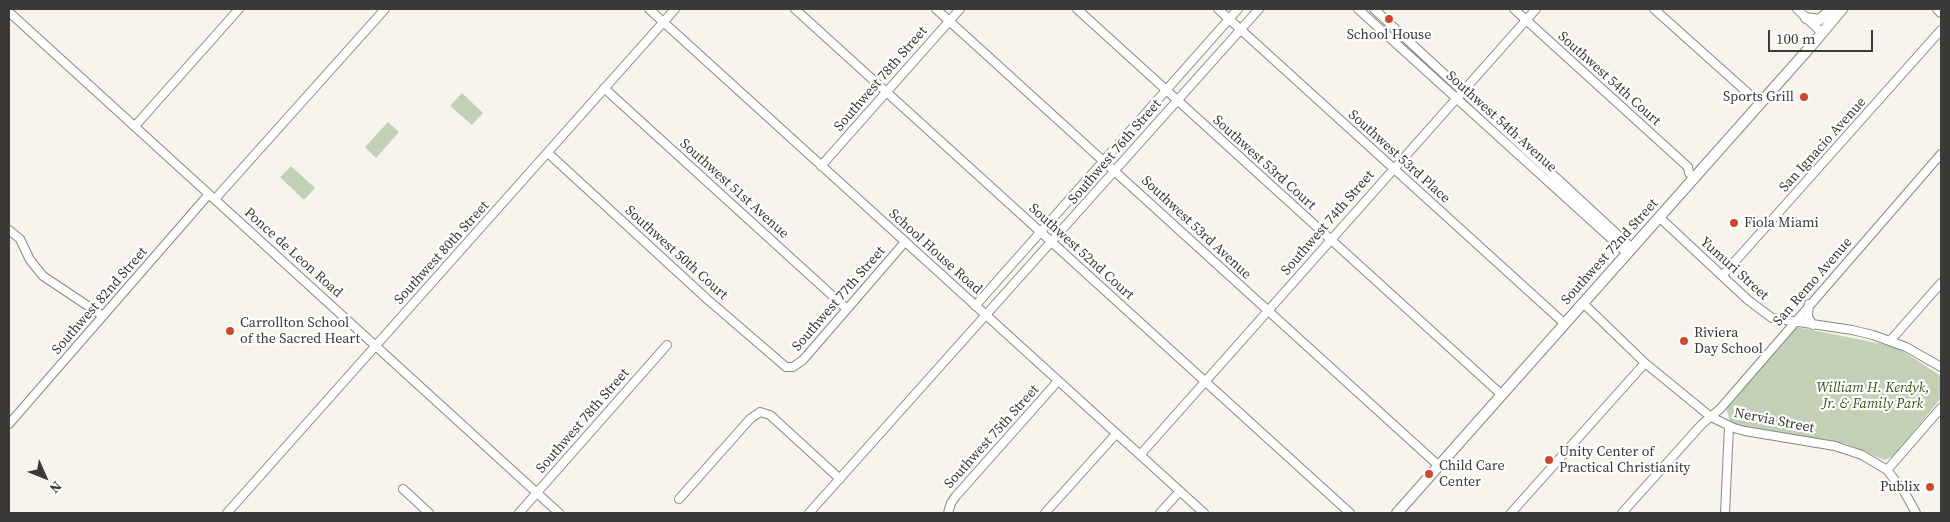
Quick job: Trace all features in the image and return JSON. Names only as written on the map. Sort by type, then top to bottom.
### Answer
[{"type":"main road","points":[[1806,18],[1819,20],[1832,9]]},
{"type":"main road","name":"Southwest 72nd Street","points":[[1398,513],[1842,9]]},
{"type":"main road","points":[[1938,9],[1941,12]]},
{"type":"street","points":[[135,126],[239,9]]},
{"type":"street","name":"Southwest 82nd Street","points":[[9,424],[103,316],[385,9]]},
{"type":"street","name":"School House Road","points":[[649,9],[1204,513]]},
{"type":"street","name":"Southwest 80th Street","points":[[227,513],[675,9]]},
{"type":"street","name":"Southwest 52nd Court","points":[[795,9],[1350,513]]},
{"type":"street","name":"Southwest 53rd Avenue","points":[[936,9],[1439,466]]},
{"type":"street","name":"Southwest 78th Street","points":[[821,166],[960,9]]},
{"type":"street","name":"Southwest 53rd Court","points":[[1077,9],[1502,395]]},
{"type":"street","name":"Southwest 53rd Place","points":[[1218,9],[1565,324]]},
{"type":"street","name":"Southwest 76th Street","points":[[975,306],[1238,9]]},
{"type":"street","name":"Southwest 76th Street","points":[[809,513],[1259,9]]},
{"type":"street","name":"Southwest 54th Avenue","points":[[1358,9],[1630,250]]},
{"type":"street","name":"Southwest 54th Avenue","points":[[1374,9],[1464,90],[1630,250]]},
{"type":"street","name":"Southwest 54th Court","points":[[1514,9],[1688,167],[1688,173],[1697,175]]},
{"type":"street","name":"Southwest 74th Street","points":[[1140,455],[1536,9]]},
{"type":"street","points":[[1654,9],[1751,95],[1752,103],[1760,104]]},
{"type":"street","points":[[1797,9],[1822,32]]},
{"type":"street","name":"Ponce de Leon Road","points":[[9,12],[559,513]]},
{"type":"street","name":"San Ignacio Avenue","points":[[1722,276],[1941,30]]},
{"type":"street","name":"Southwest 51st Avenue","points":[[604,88],[847,309]]},
{"type":"street","name":"Southwest 50th Court","points":[[548,153],[780,364],[790,368]]},
{"type":"street","name":"San Remo Avenue","points":[[1622,513],[1702,424],[1720,409],[1809,304],[1941,154]]},
{"type":"street","name":"Yumuri Street","points":[[1659,217],[1767,315],[1775,319],[1860,332],[1890,341],[1918,353],[1941,367]]},
{"type":"street","points":[[9,230],[20,239],[30,260],[43,276],[103,316]]},
{"type":"street","name":"Southwest 77th Street","points":[[790,368],[802,360],[906,242]]},
{"type":"street","points":[[1890,341],[1941,283]]},
{"type":"street","name":"Nervia Street","points":[[1584,303],[1646,363],[1711,417],[1729,426],[1762,434],[1845,448],[1871,459],[1887,470],[1905,493],[1916,513]]},
{"type":"street","points":[[1809,304],[1808,317],[1814,325]]},
{"type":"street","name":"Southwest 78th Street","points":[[519,513],[667,345]]},
{"type":"street","points":[[1511,513],[1646,363]]},
{"type":"street","name":"Southwest 75th Street","points":[[948,513],[951,503],[956,496],[1058,381]]},
{"type":"street","points":[[1887,470],[1941,408]]},
{"type":"street","points":[[679,499],[750,419],[760,412],[770,415],[840,479]]},
{"type":"street","points":[[1725,513],[1729,426]]},
{"type":"street","points":[[1045,513],[1116,434]]},
{"type":"street","points":[[403,489],[430,513]]},
{"type":"street","points":[[1160,513],[1180,491]]},
{"type":"green space","points":[[462,93],[483,113],[472,125],[450,106]]},
{"type":"green space","points":[[388,122],[399,132],[376,158],[365,147]]},
{"type":"green space","points":[[291,166],[315,188],[304,200],[280,177]]},
{"type":"green space","name":"William H. Kerdyk, Jr. & Family Park","points":[[1796,327],[1883,344],[1901,350],[1941,376],[1941,398],[1894,456],[1884,460],[1847,444],[1734,424],[1730,421],[1726,408],[1792,329]]},
{"type":"place","name":"School House","points":[[1389,19]]},
{"type":"place","name":"Sports Grill","points":[[1804,97]]},
{"type":"place","name":"Fiola Miami","points":[[1734,223]]},
{"type":"place","name":"Carrollton School of the Sacred Heart","points":[[230,331]]},
{"type":"place","name":"Riviera Day School","points":[[1684,341]]},
{"type":"place","name":"Unity Center of Practical Christianity","points":[[1549,460]]},
{"type":"place","name":"Child Care Center","points":[[1429,474]]},
{"type":"place","name":"Publix","points":[[1930,487]]}]
